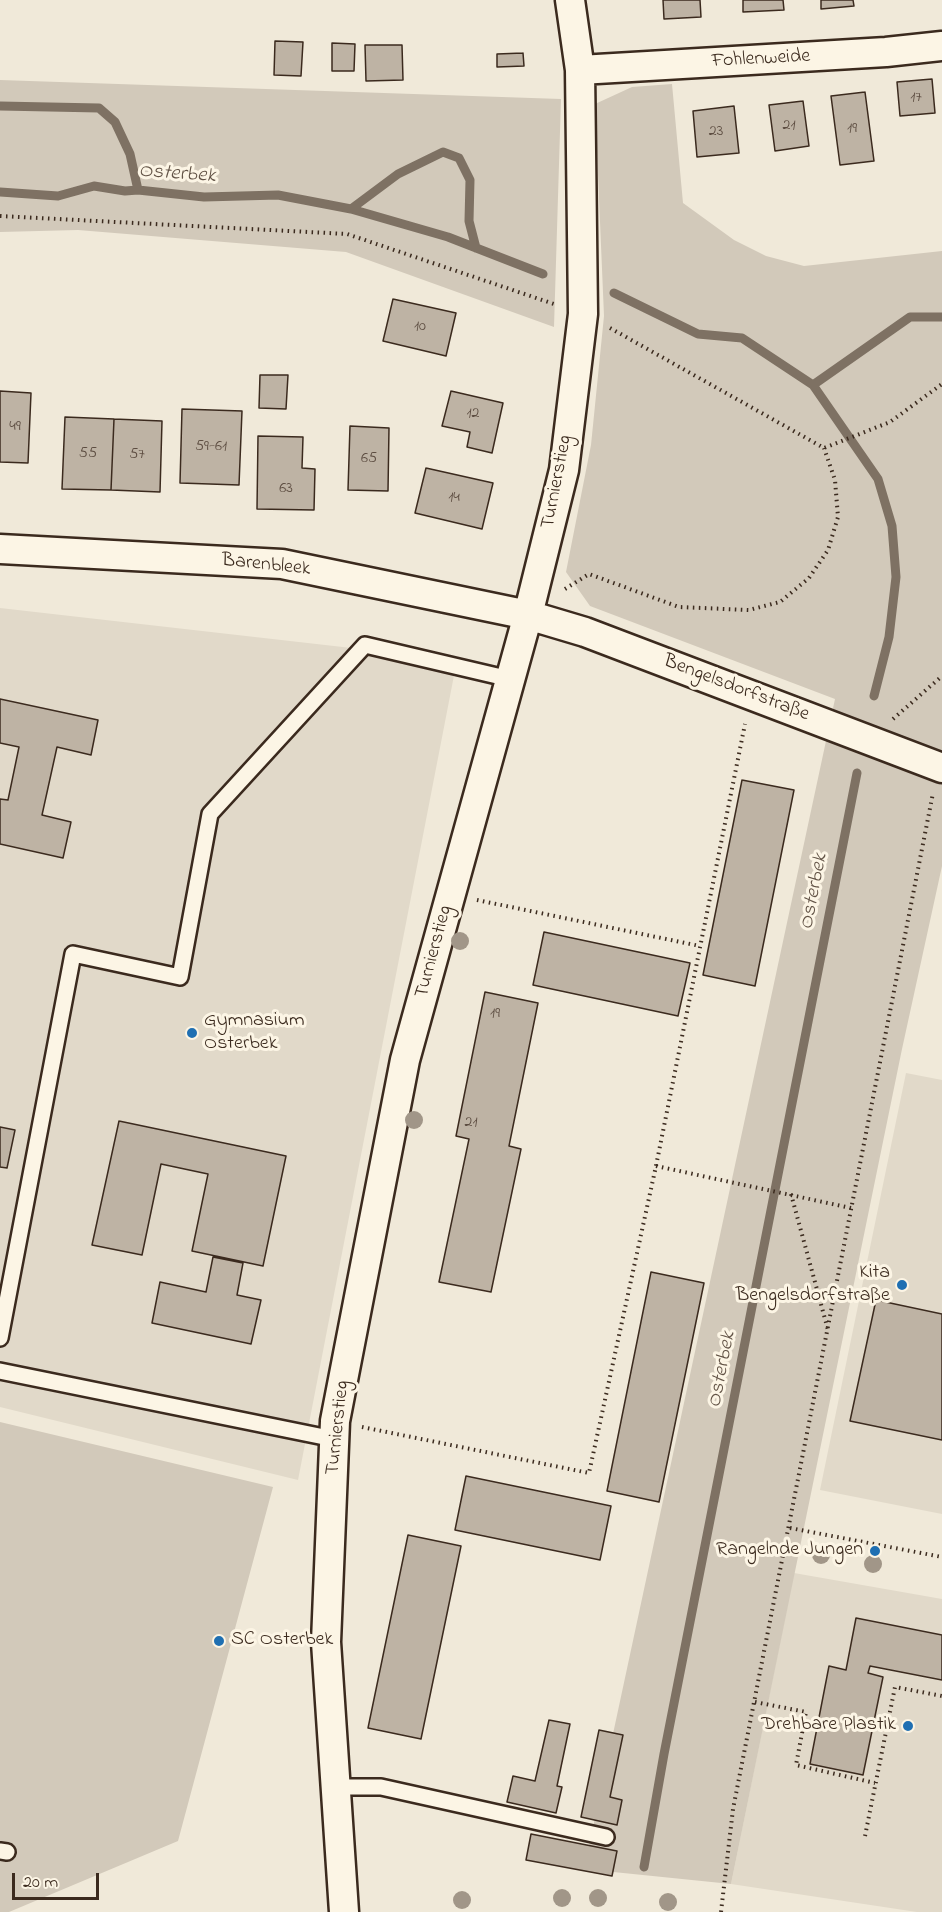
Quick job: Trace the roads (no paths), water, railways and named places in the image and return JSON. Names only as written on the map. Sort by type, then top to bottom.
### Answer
[{"type":"street","name":"Turnierstieg","points":[[344,1912],[326,1642],[335,1430],[405,1060],[528,615],[564,470],[583,314],[580,70],[570,0]]},
{"type":"street","name":"Fohlenweide","points":[[580,70],[886,52],[942,46]]},
{"type":"street","name":"Barenbleek","points":[[0,549],[282,564],[528,615]]},
{"type":"street","name":"Bengelsdorfstraße","points":[[528,615],[585,632],[940,767]]},
{"type":"lane","points":[[0,1338],[73,954],[180,977],[210,814],[365,645],[510,679]]},
{"type":"lane","points":[[0,1371],[335,1430]]},
{"type":"lane","points":[[335,1787],[381,1787],[606,1837]]},
{"type":"waterway","points":[[0,106],[99,108],[115,122],[130,154],[138,190]]},
{"type":"waterway","name":"Osterbek","points":[[351,209],[398,174],[443,152],[459,158],[470,180],[469,221],[476,248]]},
{"type":"waterway","name":"Osterbek","points":[[0,192],[58,196],[94,186],[125,191],[138,190],[204,197],[278,195],[351,209],[448,237],[543,274]]},
{"type":"waterway","name":"Osterbek","points":[[614,293],[698,334],[742,338],[813,385],[878,479],[892,526],[896,577],[889,637],[874,696]]},
{"type":"waterway","points":[[813,385],[910,317],[942,317]]},
{"type":"waterway","name":"Osterbek","points":[[644,1867],[664,1754],[857,773]]},
{"type":"place","name":"Gymnasium Osterbek","points":[[192,1033]]},
{"type":"place","name":"Kita Bengelsdorfstraße","points":[[902,1285]]},
{"type":"place","name":"Rangelnde Jungen","points":[[875,1551]]},
{"type":"place","name":"SC Osterbek","points":[[219,1641]]},
{"type":"place","name":"Drehbare Plastik","points":[[908,1726]]}]
